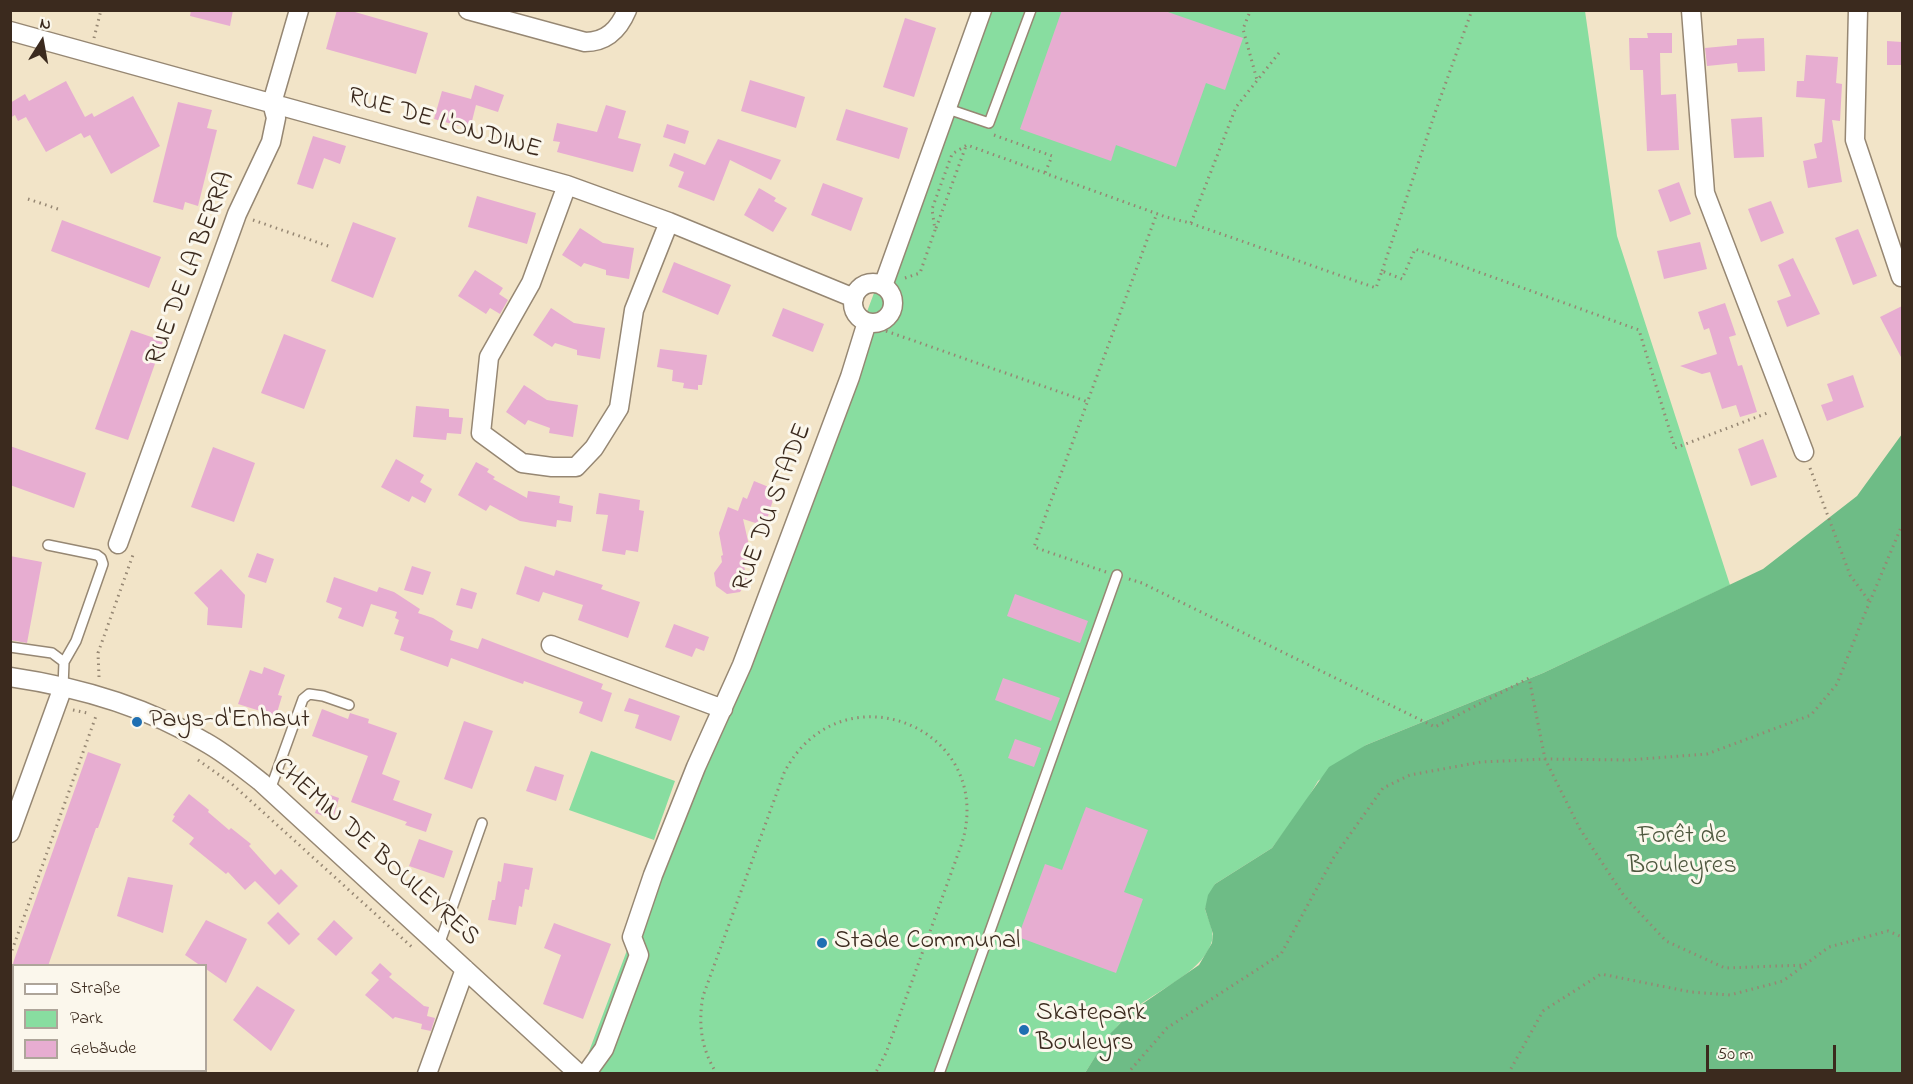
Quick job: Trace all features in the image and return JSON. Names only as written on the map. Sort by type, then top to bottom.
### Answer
[{"type":"street","name":"RUE DE LA BERRA","points":[[118,544],[237,214],[271,142],[276,118],[272,103],[299,10]]},
{"type":"street","points":[[468,10],[585,42],[595,42],[607,37],[618,28],[627,10]]},
{"type":"street","points":[[883,286],[982,10]]},
{"type":"street","points":[[1691,10],[1705,193],[1804,452]]},
{"type":"street","points":[[1858,10],[1855,140],[1901,277]]},
{"type":"street","name":"RUE DE L'ONDINE","points":[[10,31],[567,185],[669,222],[854,298]]},
{"type":"street","points":[[567,185],[531,283],[489,357],[481,434],[522,463],[552,467],[576,466],[594,448],[619,408],[634,310],[669,222]]},
{"type":"street","points":[[869,284],[883,286],[892,298],[890,314],[878,323],[862,320],[855,310],[854,298],[863,287],[869,284]]},
{"type":"street","name":"RUE DU STADE","points":[[586,1074],[604,1049],[639,955],[632,937],[653,875],[696,767],[742,665],[837,411],[867,322]]},
{"type":"street","points":[[551,645],[723,709]]},
{"type":"street","name":"CHEMIN DE BOULEYRES","points":[[10,677],[63,687],[142,710],[207,743],[270,790],[579,1074]]},
{"type":"street","points":[[10,833],[63,687]]},
{"type":"street","points":[[428,1074],[465,969]]},
{"type":"lane","points":[[948,109],[989,123],[1031,10]]},
{"type":"lane","points":[[48,545],[97,555],[103,564],[76,640],[64,662],[63,687]]},
{"type":"lane","points":[[939,1074],[1117,576]]},
{"type":"lane","points":[[10,647],[52,653],[64,662]]},
{"type":"lane","points":[[270,790],[303,699],[309,694],[349,705]]},
{"type":"lane","points":[[439,945],[482,822]]},
{"type":"path","points":[[93,41],[101,10]]},
{"type":"path","points":[[967,145],[1376,288],[1472,10]]},
{"type":"path","points":[[1249,14],[1243,28],[1257,80]]},
{"type":"path","points":[[1190,223],[1236,107],[1279,53]]},
{"type":"path","points":[[989,123],[986,132],[1052,156],[1045,172]]},
{"type":"path","points":[[935,230],[932,209],[952,154],[967,145]]},
{"type":"path","points":[[906,278],[920,273],[967,145]]},
{"type":"path","points":[[28,199],[58,209]]},
{"type":"path","points":[[1157,213],[1034,547],[1142,583],[1435,727],[1529,678],[1545,759],[1580,829],[1624,896],[1666,941],[1725,968],[1804,965]]},
{"type":"path","points":[[253,220],[331,248]]},
{"type":"path","points":[[1382,272],[1402,279],[1415,249],[1639,330],[1675,448],[1786,406]]},
{"type":"path","points":[[886,331],[1088,402]]},
{"type":"path","points":[[1804,452],[1850,575],[1869,602]]},
{"type":"path","points":[[1127,1074],[1167,1028],[1281,954],[1334,857],[1383,788],[1410,775],[1481,762],[1545,759],[1628,760],[1707,754],[1811,715],[1837,684],[1902,525]]},
{"type":"path","points":[[56,705],[105,719]]},
{"type":"path","points":[[10,956],[96,716]]},
{"type":"path","points":[[717,1074],[706,1053],[702,1038],[700,1014],[703,996],[784,773],[804,745],[825,728],[848,719],[869,716],[892,718],[911,724],[928,734],[941,746],[952,759],[960,774],[966,793],[968,818],[958,854],[886,1053],[875,1074]]},
{"type":"path","points":[[198,760],[232,784],[414,949]]},
{"type":"path","points":[[1508,1074],[1543,1011],[1601,974],[1691,992],[1731,994],[1783,981],[1829,947],[1888,931],[1902,937]]},
{"type":"green space","points":[[980,11],[1585,11],[1617,236],[1730,585],[1543,673],[1366,745],[1318,781],[1302,808],[1272,848],[1215,884],[1205,909],[1213,935],[1205,955],[1187,973],[1132,1011],[1106,1040],[1085,1073],[589,1074],[585,1062]]},
{"type":"green space","name":"Forêt de Bouleyres","points":[[1902,434],[1902,1073],[1085,1073],[1108,1036],[1132,1011],[1199,965],[1212,943],[1213,934],[1205,909],[1208,895],[1215,884],[1272,848],[1329,767],[1366,745],[1543,673],[1763,569],[1857,496]]},
{"type":"green space","points":[[591,751],[675,781],[654,840],[569,810]]},
{"type":"building","points":[[191,10],[233,10],[230,26],[190,16]]},
{"type":"building","points":[[337,10],[348,10],[428,33],[416,74],[326,49]]},
{"type":"building","points":[[1062,10],[1162,10],[1243,38],[1225,90],[1206,83],[1176,167],[1116,145],[1111,161],[1020,129]]},
{"type":"building","points":[[905,18],[936,28],[914,97],[883,87]]},
{"type":"building","points":[[1647,33],[1672,33],[1672,53],[1660,53],[1661,95],[1676,94],[1679,150],[1647,151],[1643,70],[1630,70],[1629,38],[1648,38]]},
{"type":"building","points":[[1764,38],[1765,71],[1738,72],[1737,63],[1707,66],[1705,48],[1737,45],[1737,39]]},
{"type":"building","points":[[1887,41],[1902,42],[1902,65],[1887,65]]},
{"type":"building","points":[[1806,55],[1838,57],[1836,83],[1842,84],[1840,121],[1832,120],[1842,182],[1808,188],[1803,161],[1817,158],[1814,144],[1822,142],[1825,99],[1796,97],[1797,81],[1804,81]]},
{"type":"building","points":[[750,80],[805,97],[796,128],[741,111]]},
{"type":"building","points":[[66,81],[85,117],[92,113],[94,117],[133,96],[160,146],[111,174],[90,135],[84,138],[81,133],[46,152],[26,117],[18,121],[15,115],[10,118],[10,103],[25,94],[29,101]]},
{"type":"building","points":[[475,85],[504,95],[498,112],[476,105],[470,129],[434,119],[442,91],[471,99]]},
{"type":"building","points":[[178,102],[212,110],[207,128],[217,130],[198,206],[185,202],[183,210],[153,202]]},
{"type":"building","points":[[606,105],[626,111],[618,138],[641,144],[633,172],[557,152],[560,142],[553,141],[557,123],[597,132]]},
{"type":"building","points":[[846,109],[908,128],[899,159],[836,140]]},
{"type":"building","points":[[1762,117],[1764,157],[1734,158],[1731,119]]},
{"type":"building","points":[[667,124],[689,131],[685,144],[663,137]]},
{"type":"building","points":[[313,136],[346,146],[340,164],[324,158],[313,189],[297,184]]},
{"type":"building","points":[[718,139],[781,160],[771,180],[730,160],[714,201],[678,187],[684,172],[669,166],[674,153],[705,165]]},
{"type":"building","points":[[1679,182],[1691,214],[1670,222],[1658,190]]},
{"type":"building","points":[[823,183],[863,198],[851,231],[811,215]]},
{"type":"building","points":[[759,188],[776,198],[774,201],[787,208],[773,232],[744,215]]},
{"type":"building","points":[[477,196],[536,213],[527,244],[468,227]]},
{"type":"building","points":[[1771,201],[1784,233],[1761,242],[1748,209]]},
{"type":"building","points":[[62,220],[161,257],[149,288],[51,251]]},
{"type":"building","points":[[353,222],[396,238],[373,298],[331,281]]},
{"type":"building","points":[[580,228],[603,243],[634,248],[629,279],[606,275],[606,270],[584,263],[581,267],[562,255]]},
{"type":"building","points":[[1858,229],[1877,276],[1853,285],[1835,238]]},
{"type":"building","points":[[1700,242],[1707,269],[1664,279],[1657,251]]},
{"type":"building","points":[[1793,258],[1820,314],[1787,327],[1777,301],[1791,296],[1778,265]]},
{"type":"building","points":[[674,262],[731,285],[718,315],[662,292]]},
{"type":"building","points":[[475,270],[503,288],[499,294],[508,300],[500,314],[490,308],[486,314],[458,296]]},
{"type":"building","points":[[1725,303],[1736,335],[1729,337],[1738,366],[1742,365],[1757,412],[1740,417],[1736,405],[1722,409],[1710,372],[1702,374],[1680,366],[1717,354],[1709,328],[1704,330],[1698,312]]},
{"type":"building","points":[[1902,306],[1902,359],[1880,317]]},
{"type":"building","points":[[551,308],[574,323],[605,328],[600,359],[577,355],[577,350],[555,343],[552,347],[533,335]]},
{"type":"building","points":[[783,308],[824,324],[813,352],[772,336]]},
{"type":"building","points":[[131,330],[163,341],[128,440],[95,429]]},
{"type":"building","points":[[284,334],[326,350],[304,409],[261,393]]},
{"type":"building","points":[[660,349],[707,355],[702,385],[698,385],[698,390],[683,388],[684,383],[672,381],[673,370],[657,367]]},
{"type":"building","points":[[1853,375],[1864,407],[1827,421],[1821,405],[1833,401],[1827,384]]},
{"type":"building","points":[[524,385],[547,400],[578,405],[573,437],[549,433],[550,428],[528,420],[525,425],[506,412]]},
{"type":"building","points":[[416,406],[449,409],[449,417],[463,418],[461,434],[447,433],[446,440],[413,437]]},
{"type":"building","points":[[1763,439],[1777,477],[1751,486],[1738,449]]},
{"type":"building","points":[[10,446],[86,473],[74,508],[10,485]]},
{"type":"building","points":[[213,447],[255,463],[234,522],[191,507]]},
{"type":"building","points":[[396,459],[424,475],[420,482],[432,489],[425,503],[412,496],[409,502],[381,487]]},
{"type":"building","points":[[476,462],[489,469],[487,472],[495,477],[493,479],[527,498],[528,491],[560,496],[559,503],[573,506],[571,522],[557,520],[556,527],[520,521],[490,505],[486,511],[458,495]]},
{"type":"building","points":[[754,481],[776,490],[765,526],[743,519],[753,563],[744,565],[747,581],[740,592],[727,594],[716,586],[714,573],[722,562],[721,556],[723,555],[719,533],[728,507],[738,511],[743,497],[747,499]]},
{"type":"building","points":[[599,493],[640,500],[639,510],[644,511],[638,552],[626,550],[625,555],[602,551],[608,515],[596,514]]},
{"type":"building","points":[[257,553],[274,559],[266,583],[248,577]]},
{"type":"building","points":[[10,556],[42,562],[27,643],[10,640]]},
{"type":"building","points":[[412,566],[431,572],[423,595],[404,590]]},
{"type":"building","points":[[525,566],[554,576],[556,570],[603,585],[601,589],[640,602],[628,638],[578,620],[583,605],[543,592],[539,602],[516,594]]},
{"type":"building","points":[[221,569],[245,595],[242,628],[207,625],[208,608],[194,593]]},
{"type":"building","points":[[334,577],[377,592],[379,587],[394,592],[420,609],[418,613],[433,618],[453,631],[450,640],[478,649],[482,638],[603,684],[601,689],[612,693],[602,722],[579,713],[583,702],[524,681],[523,684],[451,658],[448,667],[400,650],[404,637],[394,634],[399,620],[395,618],[397,612],[371,604],[363,627],[338,618],[342,608],[326,602]]},
{"type":"building","points":[[461,588],[477,593],[472,609],[456,605]]},
{"type":"building","points":[[1015,594],[1088,621],[1080,643],[1007,616]]},
{"type":"building","points":[[674,624],[709,637],[704,651],[696,648],[692,657],[665,647]]},
{"type":"building","points":[[264,667],[285,675],[278,695],[282,696],[276,716],[238,704],[250,670],[262,674]]},
{"type":"building","points":[[1003,678],[1060,698],[1051,721],[995,700]]},
{"type":"building","points":[[629,698],[680,716],[671,741],[635,728],[639,715],[624,711]]},
{"type":"building","points":[[322,709],[348,719],[350,713],[369,719],[368,723],[397,733],[382,774],[400,781],[393,800],[432,814],[426,832],[405,825],[407,822],[351,802],[368,756],[312,736]]},
{"type":"building","points":[[464,721],[493,731],[472,789],[444,779]]},
{"type":"building","points":[[1015,739],[1041,748],[1034,767],[1008,758]]},
{"type":"building","points":[[88,752],[121,764],[49,964],[13,964]]},
{"type":"building","points":[[535,766],[564,775],[556,801],[526,791]]},
{"type":"building","points":[[322,792],[339,798],[333,819],[315,813]]},
{"type":"building","points":[[189,794],[229,830],[231,828],[251,844],[249,846],[275,875],[281,869],[298,886],[279,905],[255,881],[245,890],[228,872],[226,874],[189,844],[194,838],[172,821],[175,816],[173,815]]},
{"type":"building","points":[[1086,807],[1148,830],[1124,892],[1143,899],[1116,973],[1018,937],[1045,864],[1062,870]]},
{"type":"building","points":[[419,839],[453,851],[444,878],[409,866]]},
{"type":"building","points":[[504,863],[533,868],[529,890],[525,889],[522,907],[519,906],[516,925],[488,920],[492,900],[495,900],[498,881],[501,882]]},
{"type":"building","points":[[128,877],[173,885],[163,933],[117,916]]},
{"type":"building","points":[[278,912],[300,934],[289,945],[267,923]]},
{"type":"building","points":[[206,920],[247,939],[226,983],[207,970],[207,964],[198,964],[185,955]]},
{"type":"building","points":[[334,920],[353,938],[336,956],[317,939]]},
{"type":"building","points":[[554,923],[611,944],[583,1019],[543,1004],[561,955],[544,948]]},
{"type":"building","points":[[380,963],[392,974],[389,977],[424,1006],[429,1007],[427,1016],[435,1018],[431,1031],[421,1029],[422,1024],[395,1017],[393,1019],[365,995],[379,980],[371,973]]},
{"type":"building","points":[[257,986],[295,1010],[271,1051],[233,1020]]},
{"type":"place","name":"Pays-d'Enhaut","points":[[137,722]]},
{"type":"place","name":"Stade Communal","points":[[822,943]]},
{"type":"place","name":"Skatepark Bouleyrs","points":[[1024,1030]]}]
